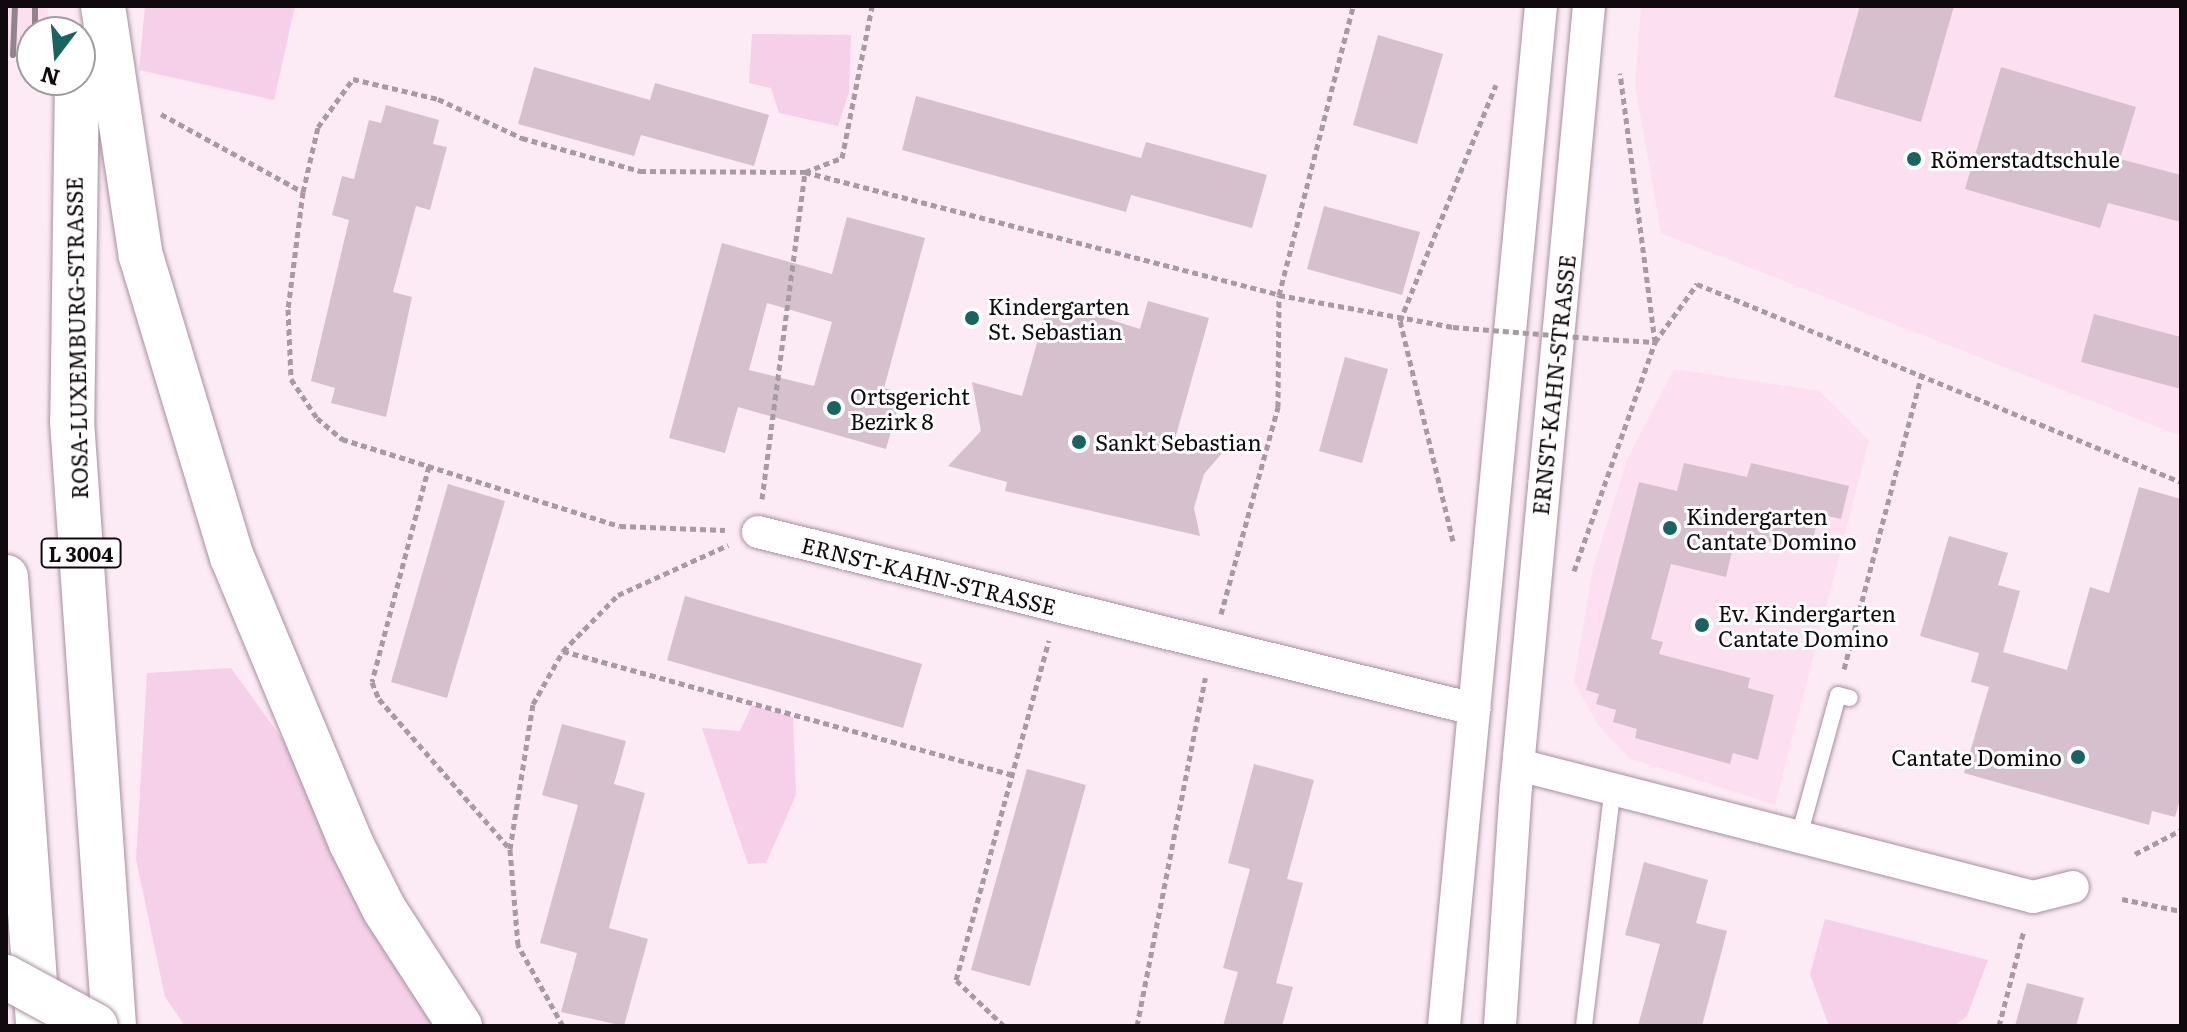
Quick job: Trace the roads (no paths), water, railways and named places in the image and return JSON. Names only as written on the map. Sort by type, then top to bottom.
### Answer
[{"type":"highway","points":[[103,6],[141,256],[227,542],[351,843],[384,909],[460,1026]]},
{"type":"highway","name":"ROSA-LUXEMBURG-STRASSE","points":[[77,96],[72,421],[114,1026]]},
{"type":"highway","points":[[6,577],[38,1026]]},
{"type":"highway","points":[[6,977],[96,1026]]},
{"type":"street","points":[[1444,1026],[1541,6]]},
{"type":"street","name":"ERNST-KAHN-STRASSE","points":[[1500,1026],[1519,765],[1589,6]]},
{"type":"street","name":"ERNST-KAHN-STRASSE","points":[[758,532],[1059,608],[1215,633],[1474,709]]},
{"type":"street","points":[[1519,765],[1613,785],[2033,897],[2073,887]]},
{"type":"lane","points":[[1799,836],[1844,697]]},
{"type":"lane","points":[[1584,1026],[1613,785]]},
{"type":"railway","points":[[13,55],[15,6]]},
{"type":"railway","points":[[35,6],[35,16]]},
{"type":"place","name":"Römerstadtschule","points":[[1914,159]]},
{"type":"place","name":"Kindergarten St. Sebastian","points":[[972,318]]},
{"type":"place","name":"Ortsgericht Bezirk 8","points":[[834,408]]},
{"type":"place","name":"Sankt Sebastian","points":[[1079,442]]},
{"type":"place","name":"Kindergarten Cantate Domino","points":[[1670,528]]},
{"type":"place","name":"Ev. Kindergarten Cantate Domino","points":[[1702,625]]},
{"type":"place","name":"Cantate Domino","points":[[2078,757]]}]
